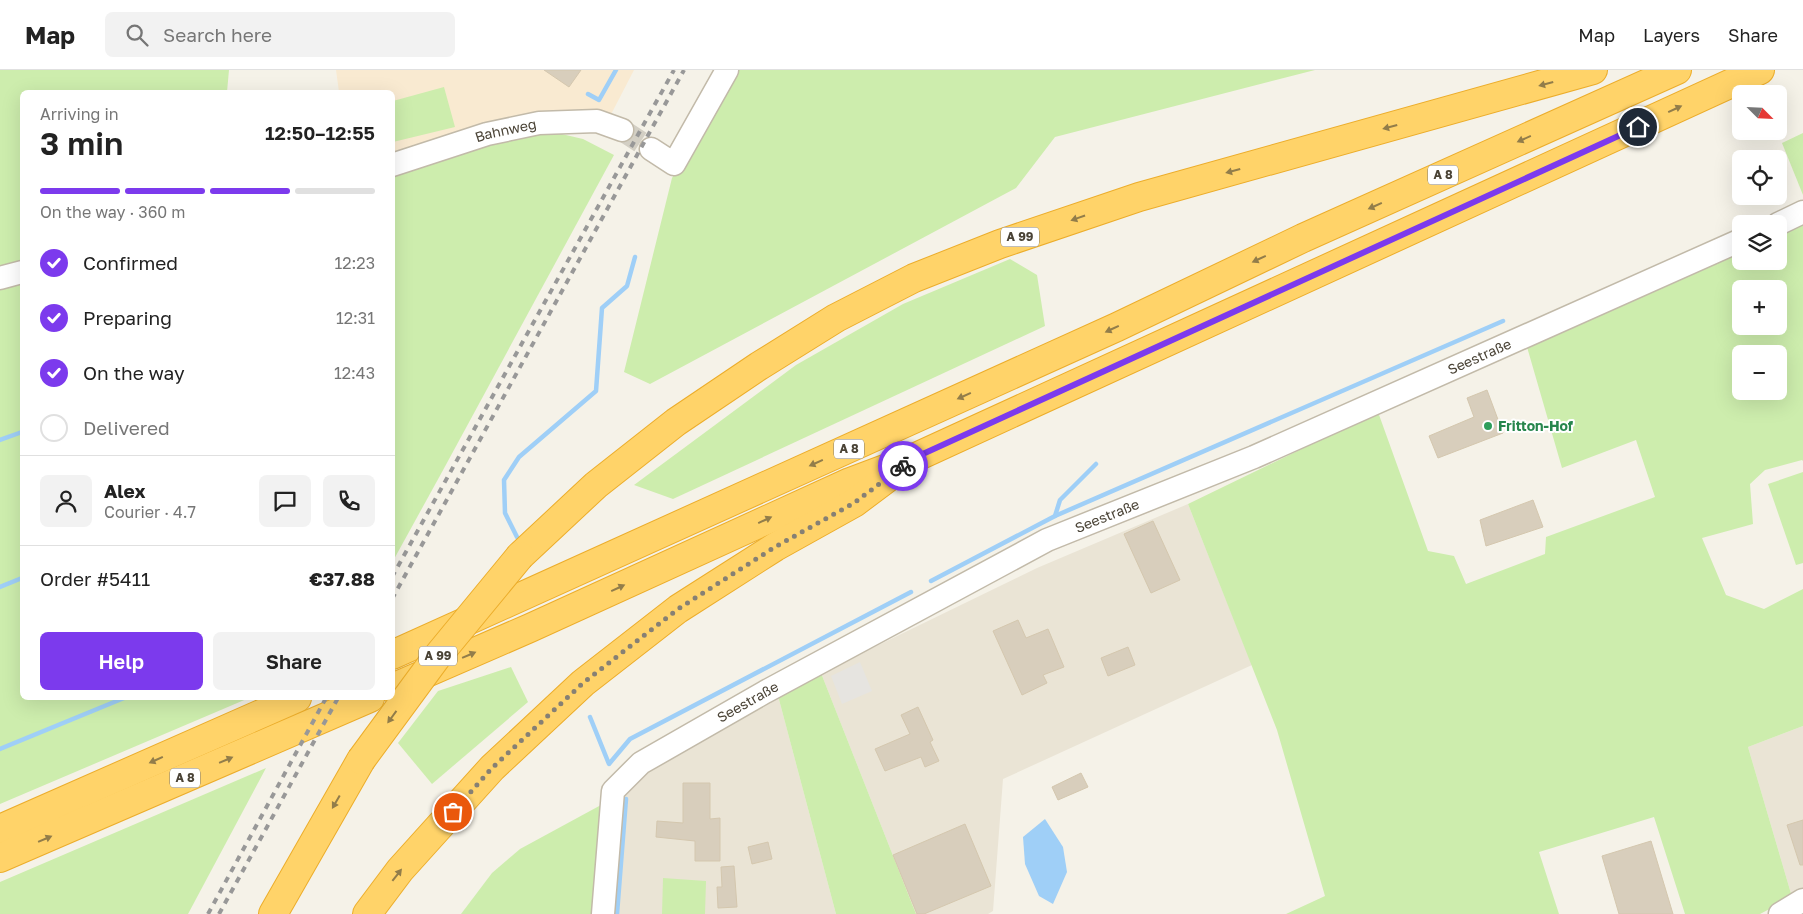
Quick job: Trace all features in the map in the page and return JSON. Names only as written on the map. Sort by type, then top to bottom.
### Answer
[{"type":"highway","name":"A 99","points":[[273,914],[361,760],[436,658],[520,556],[596,485],[676,422],[759,366],[836,318],[914,278],[1000,244],[1139,197],[1593,70]]},
{"type":"highway","name":"A 8","points":[[395,654],[1108,331],[1303,238],[1676,70]]},
{"type":"highway","name":"A 8","points":[[395,687],[539,624],[850,482],[914,458],[1760,70]]},
{"type":"highway","points":[[367,914],[400,870],[492,768],[583,683],[678,609],[775,547],[854,503],[914,458]]},
{"type":"highway","name":"A 8","points":[[0,829],[292,700]]},
{"type":"highway","name":"A 8","points":[[0,858],[365,700]]},
{"type":"street","points":[[652,150],[674,164],[727,70]]},
{"type":"street","name":"Bahnweg","points":[[395,164],[487,134],[539,123],[597,121],[622,130]]},
{"type":"street","points":[[1787,220],[1803,212]]},
{"type":"street","name":"Seestraße","points":[[603,914],[613,791],[641,763],[765,692],[1047,540],[1263,453],[1732,244]]},
{"type":"street","points":[[0,278],[20,273]]},
{"type":"street","points":[[1780,914],[1803,900]]},
{"type":"shaded area","points":[[336,70],[634,70],[605,126],[540,129],[395,171],[395,90],[339,90]]},
{"type":"shaded area","points":[[1188,504],[1252,665],[1003,779],[993,911],[988,914],[916,914],[821,673],[1037,568]]},
{"type":"shaded area","points":[[860,662],[872,691],[842,704],[831,676]]},
{"type":"shaded area","points":[[777,692],[836,914],[603,914],[613,791]]},
{"type":"shaded area","points":[[1803,726],[1803,890],[1792,897],[1748,747]]},
{"type":"green space","points":[[0,70],[229,70],[227,90],[20,90],[20,266],[0,272]]},
{"type":"green space","points":[[734,70],[1315,70],[1055,137],[1016,188],[650,384],[624,372],[672,178]]},
{"type":"green space","points":[[444,87],[455,127],[395,142],[395,100]]},
{"type":"green space","points":[[540,129],[583,139],[614,155],[395,557],[395,171]]},
{"type":"green space","points":[[1803,133],[1803,195],[1787,155],[1787,150],[1785,150],[1782,143]]},
{"type":"green space","points":[[1803,221],[1803,461],[1765,470],[1750,484],[1753,524],[1702,538],[1726,595],[1764,609],[1803,589],[1803,726],[1748,747],[1792,897],[1760,914],[1685,914],[1654,817],[1539,852],[1559,914],[1286,914],[1325,896],[1277,730],[1188,504],[1378,412],[1428,551],[1454,556],[1466,584],[1545,554],[1546,537],[1655,497],[1636,440],[1562,468],[1527,347],[1732,253],[1732,270],[1787,270],[1787,228]]},
{"type":"green space","points":[[1010,259],[1037,275],[1045,326],[673,499],[634,485],[796,365],[903,304]]},
{"type":"green space","points":[[20,280],[20,700],[244,700],[0,804],[0,286]]},
{"type":"green space","points":[[1803,472],[1803,563],[1796,565],[1768,484]]},
{"type":"green space","points":[[511,667],[528,702],[432,784],[398,743],[438,691]]},
{"type":"green space","points":[[821,673],[916,914],[836,914],[777,692]]},
{"type":"green space","points":[[266,768],[188,914],[0,914],[0,882]]},
{"type":"green space","points":[[601,805],[592,914],[461,914],[492,873],[520,849]]},
{"type":"green space","points":[[663,878],[706,881],[705,914],[662,914]]},
{"type":"water","points":[[1045,819],[1063,847],[1067,872],[1053,904],[1039,896],[1025,864],[1023,837]]},
{"type":"building","points":[[544,70],[581,70],[569,87]]},
{"type":"building","points":[[1487,390],[1503,433],[1438,458],[1429,436],[1474,417],[1467,398]]},
{"type":"building","points":[[1533,500],[1543,527],[1486,546],[1480,520]]},
{"type":"building","points":[[1153,521],[1180,580],[1151,593],[1124,534]]},
{"type":"building","points":[[1018,620],[1026,638],[1048,629],[1064,667],[1043,675],[1047,683],[1022,695],[993,631]]},
{"type":"building","points":[[1128,647],[1135,665],[1108,676],[1101,658]]},
{"type":"building","points":[[918,707],[933,740],[930,742],[939,761],[925,767],[921,757],[885,771],[875,749],[910,734],[901,715]]},
{"type":"building","points":[[1081,773],[1088,787],[1058,800],[1052,787]]},
{"type":"building","points":[[683,783],[710,783],[710,819],[720,818],[720,861],[695,861],[695,841],[656,837],[657,821],[683,823]]},
{"type":"building","points":[[1803,820],[1803,865],[1800,865],[1787,825]]},
{"type":"building","points":[[965,824],[991,886],[924,914],[917,914],[893,855]]},
{"type":"building","points":[[1651,841],[1673,914],[1619,914],[1602,856]]},
{"type":"building","points":[[768,842],[772,859],[752,864],[748,847]]},
{"type":"building","points":[[734,866],[737,907],[718,908],[717,887],[722,887],[721,867]]},
{"type":"waterway","points":[[588,94],[599,100],[616,70]]},
{"type":"waterway","points":[[517,537],[505,513],[504,480],[519,457],[596,391],[602,308],[627,286],[635,257]]},
{"type":"waterway","points":[[1055,516],[1503,321]]},
{"type":"waterway","points":[[0,440],[20,433]]},
{"type":"waterway","points":[[931,581],[1055,516],[1060,500],[1096,464]]},
{"type":"waterway","points":[[0,587],[20,579]]},
{"type":"waterway","points":[[590,717],[609,764],[630,739],[911,592]]},
{"type":"waterway","points":[[0,749],[119,700]]},
{"type":"waterway","points":[[617,914],[626,799]]},
{"type":"tunnel","points":[[622,130],[651,149]]},
{"type":"railway","points":[[395,572],[674,70]]},
{"type":"railway","points":[[395,594],[684,70]]},
{"type":"railway","points":[[208,914],[325,700]]},
{"type":"railway","points":[[219,914],[337,700]]},
{"type":"way so far","points":[[453,812],[492,768],[583,683],[678,609],[775,547],[854,503],[903,466]]},
{"type":"place","name":"Fritton-Hof","points":[[1488,426]]},
{"type":"route","points":[[903,466],[914,458],[1638,127]]}]
